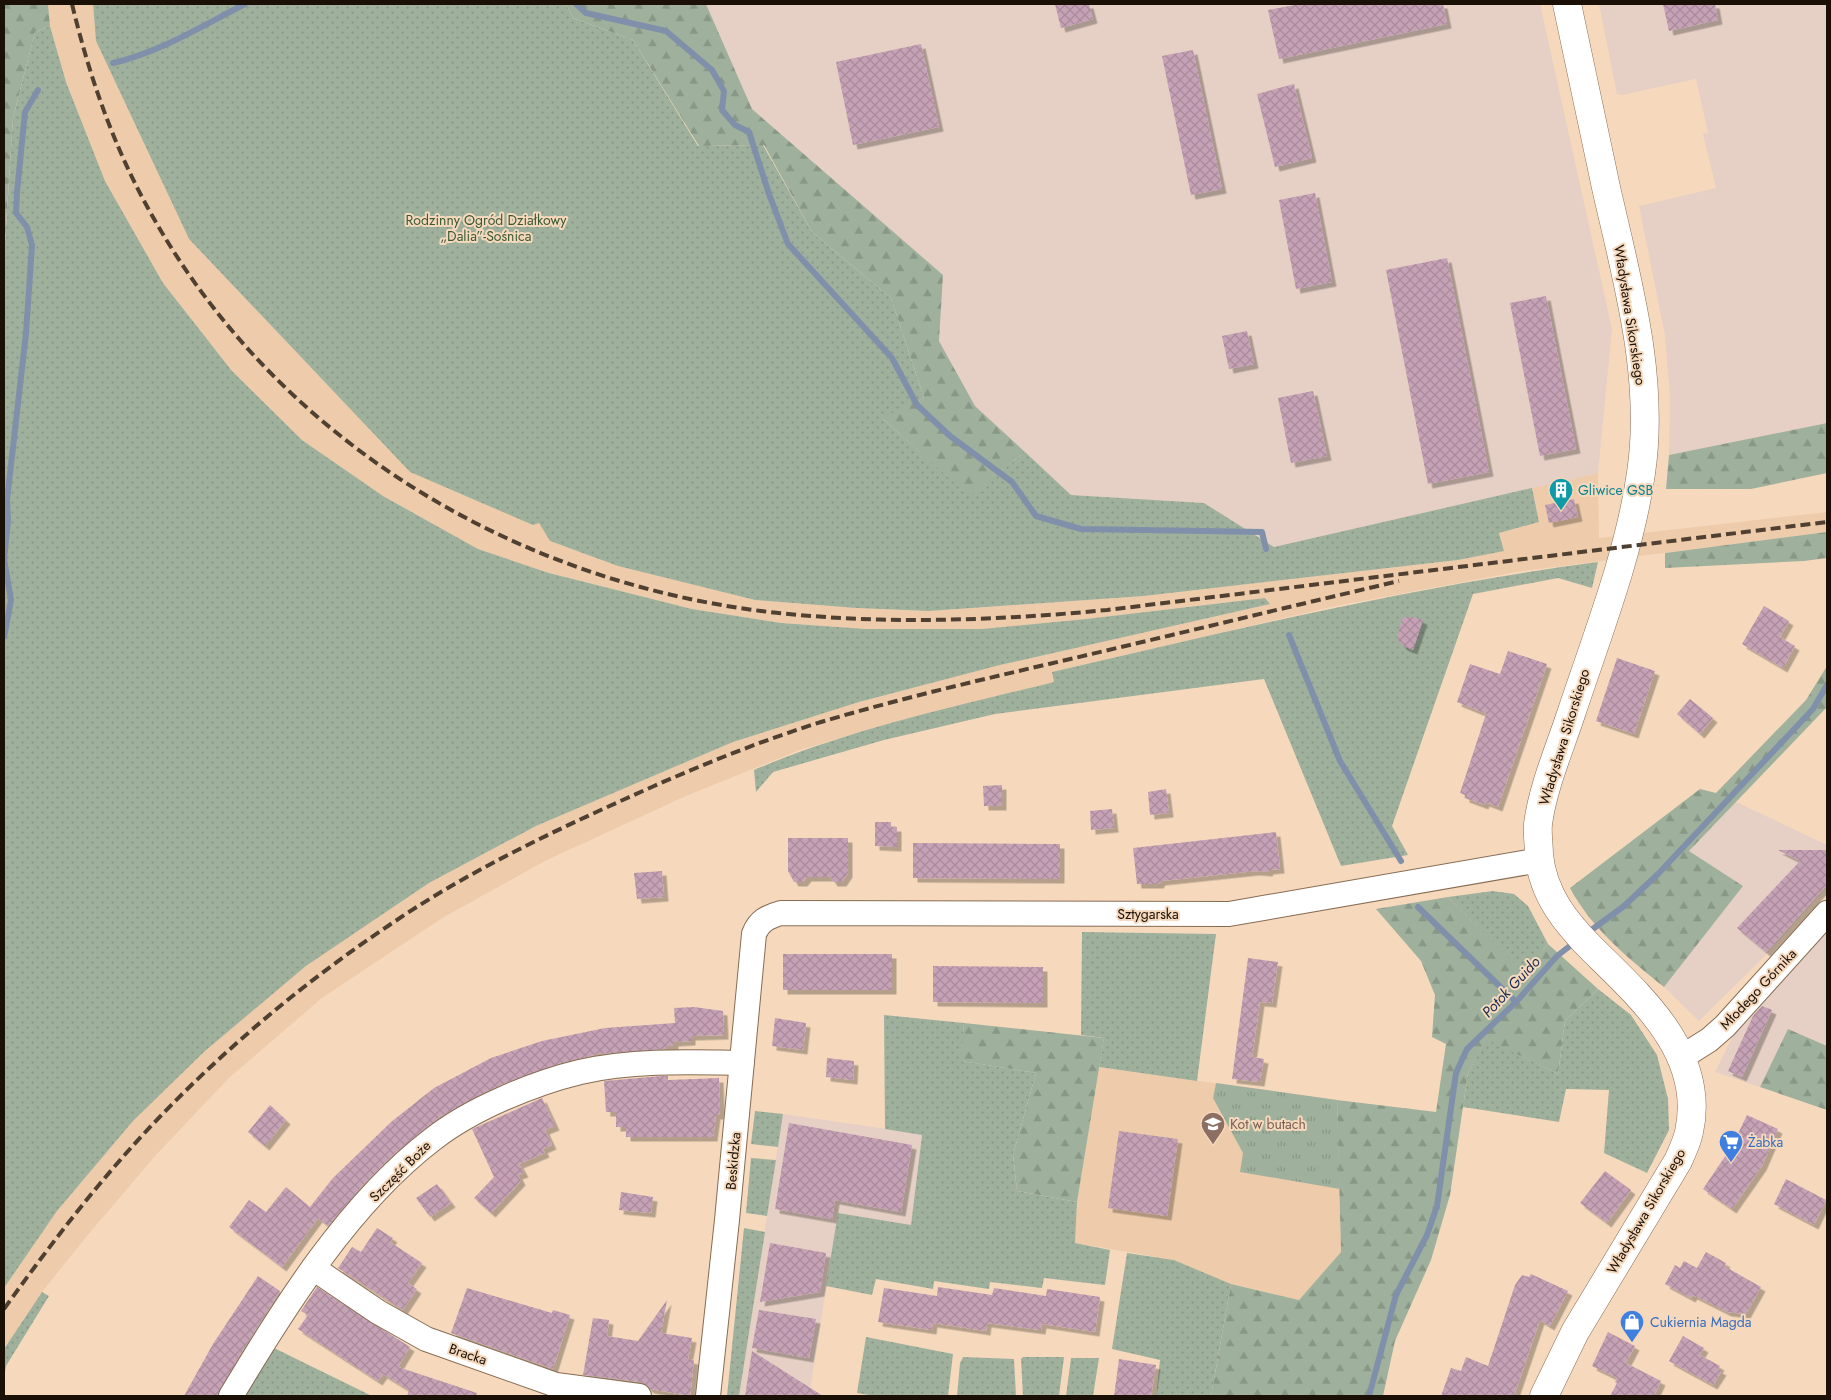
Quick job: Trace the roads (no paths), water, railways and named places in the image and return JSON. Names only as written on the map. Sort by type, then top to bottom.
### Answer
[{"type":"street","name":"Władysława Sikorskiego","points":[[1544,1396],[1575,1332],[1678,1162],[1689,1133],[1692,1096],[1682,1056],[1670,1034],[1650,1007],[1566,923],[1552,898],[1540,860],[1538,826],[1548,783],[1625,547],[1641,474],[1645,419],[1641,365],[1631,302],[1567,4]]},
{"type":"street","name":"Sztygarska","points":[[757,926],[768,917],[781,913],[1229,914],[1540,860]]},
{"type":"street","name":"Młodego Górnika","points":[[1682,1056],[1709,1040],[1725,1026],[1827,913]]},
{"type":"street","name":"Beskidzka","points":[[708,1396],[754,934],[757,926]]},
{"type":"street","name":"Szczęść Boże","points":[[231,1396],[313,1268],[349,1223],[403,1164],[434,1138],[460,1120],[538,1085],[581,1072],[659,1062],[742,1063]]},
{"type":"street","name":"Bracka","points":[[313,1268],[378,1312],[426,1339],[556,1384],[639,1396]]},
{"type":"waterway","points":[[113,63],[164,45],[245,4]]},
{"type":"waterway","points":[[576,4],[586,13],[666,31],[712,70],[724,91],[722,110],[735,125],[749,132],[769,194],[788,244],[892,358],[917,405],[950,436],[1012,482],[1036,516],[1081,529],[1262,532],[1266,549]]},
{"type":"waterway","points":[[4,637],[11,600],[4,559],[8,521],[7,500],[26,333],[32,245],[27,227],[16,213],[17,192],[25,112],[38,90]]},
{"type":"waterway","points":[[1289,635],[1340,761],[1401,861]]},
{"type":"waterway","name":"Potok Guido","points":[[1586,934],[1624,906],[1658,874],[1813,709],[1827,685]]},
{"type":"waterway","points":[[1418,907],[1516,1002]]},
{"type":"waterway","name":"Potok Guido","points":[[1369,1396],[1396,1295],[1427,1235],[1437,1206],[1456,1073],[1467,1049],[1516,1002],[1557,956],[1575,942]]},
{"type":"railway","points":[[72,4],[85,54],[101,103],[130,174],[193,281],[254,356],[324,422],[400,479],[484,527],[572,565],[665,593],[761,611],[847,618],[934,620],[1021,617],[1107,610],[1827,522]]},
{"type":"railway","points":[[4,1309],[94,1191],[152,1125],[206,1071],[264,1019],[356,948],[416,907],[504,857],[564,827],[673,778],[746,748],[821,722],[974,682],[1399,581]]},
{"type":"place","name":"Gliwice GSB","points":[[1561,511]]},
{"type":"place","name":"Kot w butach","points":[[1213,1145]]},
{"type":"place","name":"Żabka","points":[[1731,1163]]},
{"type":"place","name":"Cukiernia Magda","points":[[1632,1343]]},
{"type":"park label","name":"Rodzinny Ogród Działkowy „Dalia”-Sośnica","points":[[486,228]]}]
